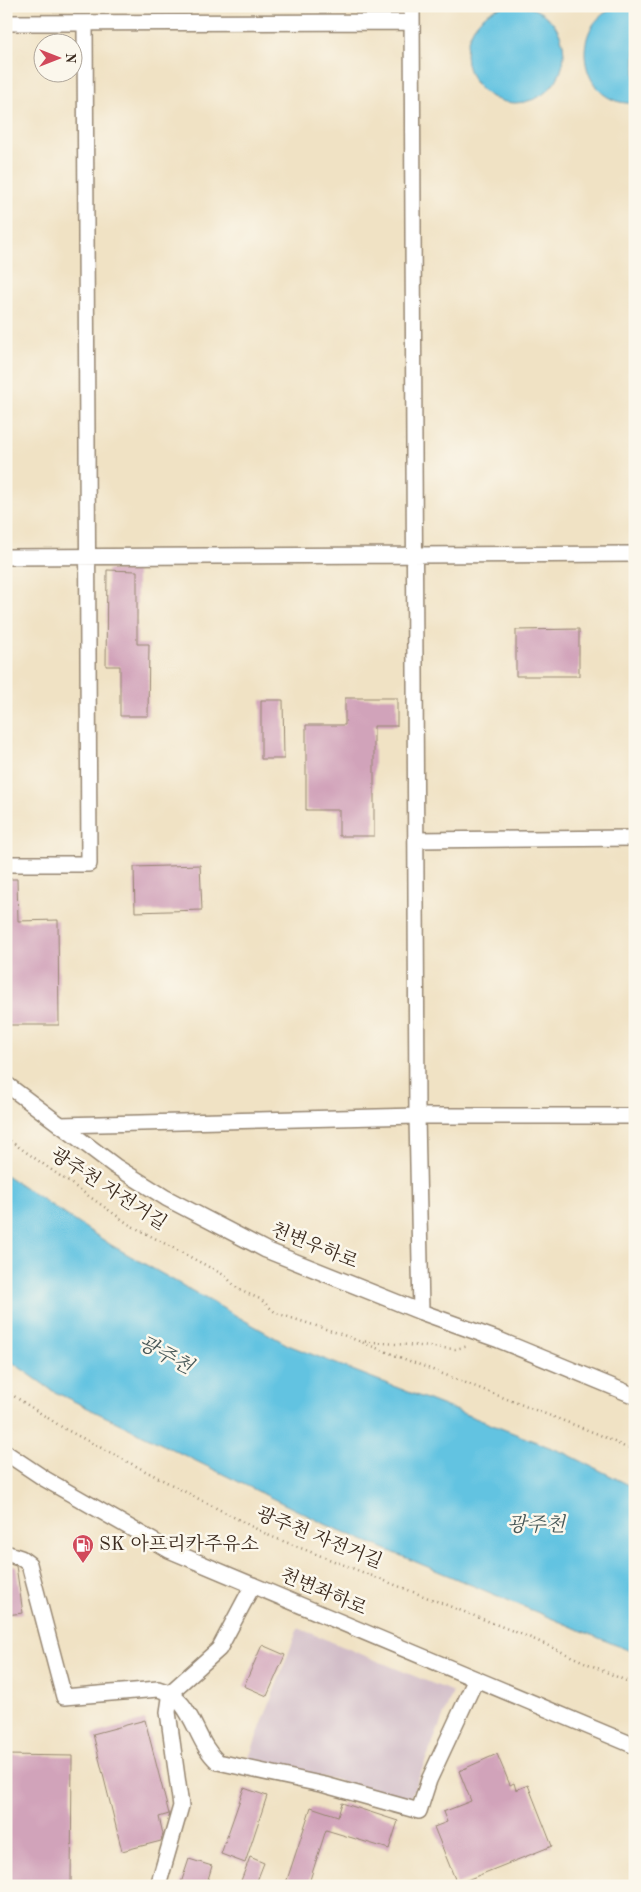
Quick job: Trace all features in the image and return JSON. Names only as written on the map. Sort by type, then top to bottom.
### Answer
[{"type":"street","points":[[412,6],[417,1116],[421,1312]]},
{"type":"street","points":[[6,23],[412,22]]},
{"type":"street","points":[[6,864],[89,864],[85,23]]},
{"type":"street","points":[[6,557],[635,554]]},
{"type":"street","points":[[416,840],[635,838]]},
{"type":"street","name":"천변우하로","points":[[6,1084],[116,1166],[166,1198],[266,1250],[421,1312],[499,1340],[635,1396]]},
{"type":"street","points":[[60,1125],[417,1116],[635,1116]]},
{"type":"street","name":"천변좌하로","points":[[6,1453],[45,1479],[169,1550],[635,1746]]},
{"type":"street","points":[[6,1553],[21,1558],[29,1564],[64,1697],[158,1689],[171,1692],[184,1704],[210,1755],[218,1762],[325,1785],[419,1811],[429,1780],[476,1679]]},
{"type":"street","points":[[158,1886],[181,1806],[168,1712],[171,1692],[219,1649],[253,1585]]},
{"type":"path","name":"광주천 자전거길","points":[[6,1138],[130,1225],[224,1274],[239,1290],[260,1299],[276,1313],[356,1341],[598,1434],[635,1452]]},
{"type":"path","name":"광주천 자전거길","points":[[356,1341],[455,1348],[473,1345]]},
{"type":"path","name":"광주천 자전거길","points":[[6,1391],[65,1429],[217,1511],[270,1536],[531,1638],[635,1685]]},
{"type":"shaded area","points":[[298,1628],[453,1692],[409,1802],[333,1779],[247,1763]]},
{"type":"water","points":[[515,5],[534,8],[550,19],[561,35],[564,54],[561,73],[550,89],[534,100],[515,103],[496,100],[480,89],[469,73],[466,54],[469,35],[480,19],[496,8]]},
{"type":"water","points":[[621,6],[635,6],[635,103],[616,101],[601,92],[591,78],[586,61],[586,44],[592,27],[603,14]]},
{"type":"water","name":"광주천","points":[[6,1175],[111,1245],[288,1345],[567,1454],[635,1488],[635,1653],[327,1525],[53,1391],[6,1358]]},
{"type":"building","points":[[107,570],[137,571],[137,644],[149,644],[148,716],[120,716],[120,666],[106,666]]},
{"type":"building","points":[[579,629],[579,676],[516,676],[516,630]]},
{"type":"building","points":[[345,698],[397,698],[397,726],[374,726],[374,836],[339,836],[339,810],[306,810],[306,725],[345,725]]},
{"type":"building","points":[[261,700],[283,700],[284,759],[261,759]]},
{"type":"building","points":[[200,865],[202,910],[135,912],[134,867]]},
{"type":"building","points":[[6,879],[17,879],[18,921],[58,920],[59,1025],[6,1025]]},
{"type":"building","points":[[6,1563],[16,1566],[23,1613],[6,1615]]},
{"type":"building","points":[[262,1645],[285,1655],[267,1696],[244,1686]]},
{"type":"building","points":[[145,1720],[169,1814],[159,1817],[163,1834],[161,1841],[122,1851],[93,1734]]},
{"type":"building","points":[[497,1754],[510,1785],[514,1783],[516,1790],[528,1785],[552,1846],[457,1884],[434,1827],[447,1822],[443,1812],[471,1801],[459,1771]]},
{"type":"building","points":[[6,1755],[72,1756],[71,1886],[6,1886]]},
{"type":"building","points":[[244,1788],[267,1796],[245,1863],[221,1854]]},
{"type":"building","points":[[342,1803],[398,1821],[389,1849],[326,1830],[308,1886],[285,1886],[311,1807],[338,1816]]},
{"type":"building","points":[[250,1857],[264,1863],[255,1886],[239,1886]]},
{"type":"building","points":[[189,1859],[212,1866],[206,1886],[180,1886]]},
{"type":"place","name":"SK 아프리카주유소","points":[[83,1564]]}]
